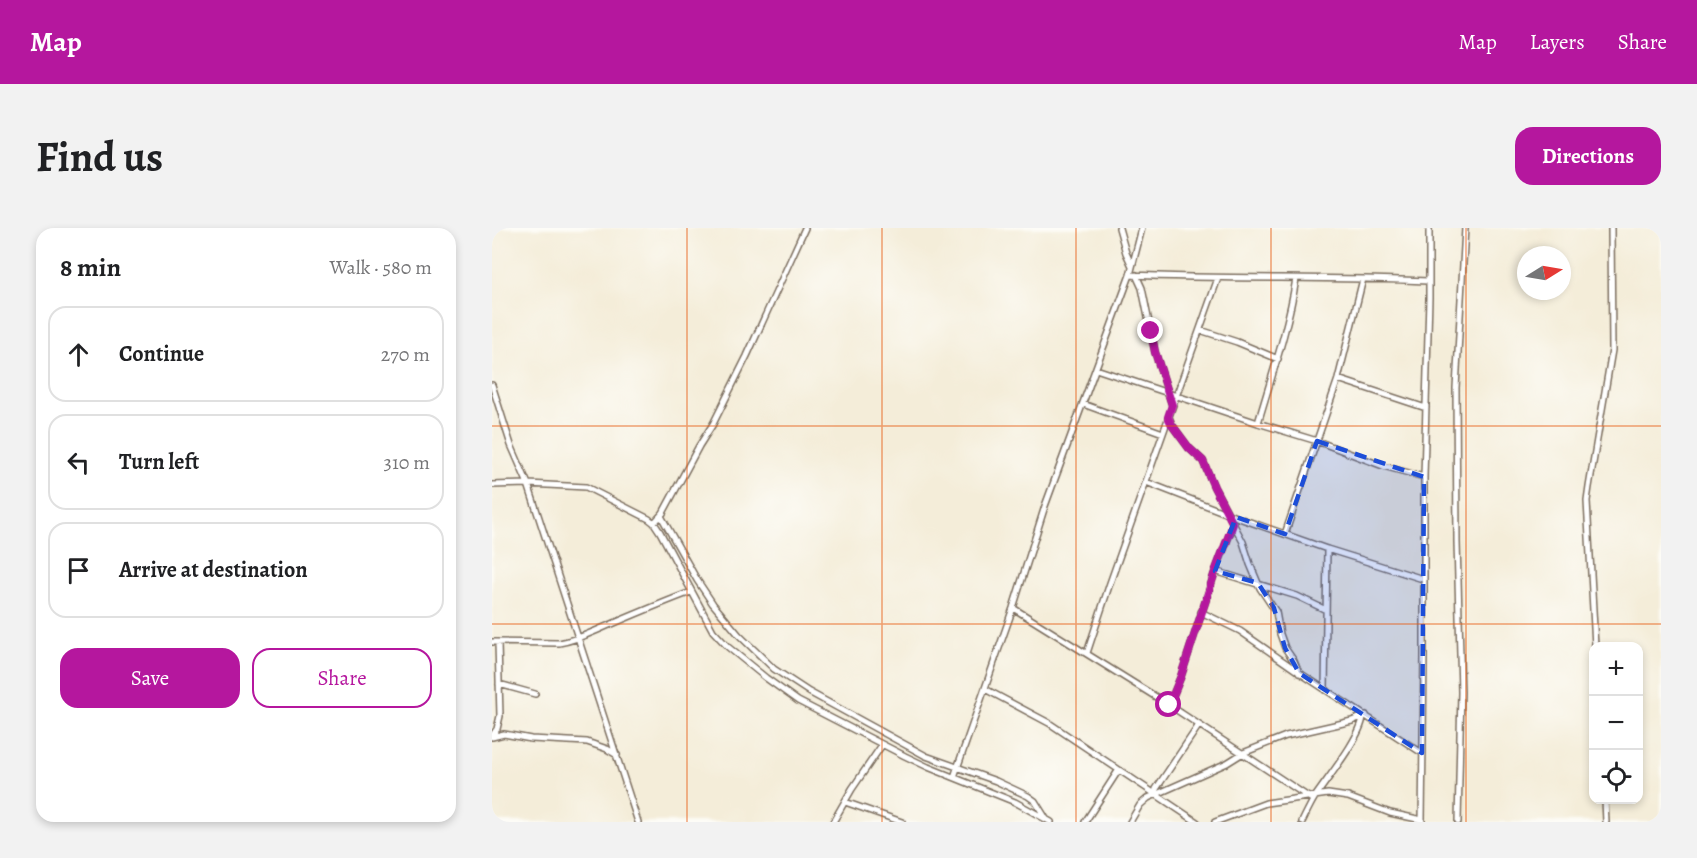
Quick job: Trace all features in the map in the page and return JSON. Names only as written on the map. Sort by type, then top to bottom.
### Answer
[{"type":"street","points":[[654,523],[661,516],[713,424],[747,356],[805,228]]},
{"type":"street","points":[[954,777],[1045,506],[1133,275],[1119,228]]},
{"type":"street","points":[[1132,266],[1142,228]]},
{"type":"street","points":[[1215,822],[1266,803],[1340,795],[1390,813],[1422,821],[1424,477],[1429,228]]},
{"type":"street","points":[[1458,822],[1461,692],[1456,388],[1465,228]]},
{"type":"street","points":[[1595,642],[1587,501],[1612,350],[1611,228]]},
{"type":"street","points":[[1133,275],[1428,281]]},
{"type":"street","points":[[1133,275],[1142,288],[1155,352],[1172,405]]},
{"type":"street","points":[[1087,653],[1218,278]]},
{"type":"street","points":[[1258,423],[1291,312],[1296,279]]},
{"type":"street","points":[[1285,534],[1338,379],[1363,279]]},
{"type":"street","points":[[1200,330],[1278,358]]},
{"type":"street","points":[[1096,369],[1317,441],[1383,466],[1424,477]]},
{"type":"street","points":[[1338,379],[1426,408]]},
{"type":"street","points":[[492,386],[511,445],[528,484],[638,822]]},
{"type":"street","points":[[1083,404],[1163,433]]},
{"type":"street","points":[[1168,417],[1189,448],[1203,461],[1243,542],[1258,584],[1276,612],[1285,648],[1299,673]]},
{"type":"street","points":[[1146,482],[1327,549],[1423,579]]},
{"type":"street","points":[[492,485],[586,487],[649,519],[654,523],[713,631],[728,647],[766,678],[798,701],[882,745],[928,767],[1015,802],[1048,820]]},
{"type":"street","points":[[661,516],[713,604],[739,635],[774,669],[809,692],[916,750],[940,762],[996,781],[1028,796],[1035,801],[1048,820]]},
{"type":"street","points":[[1169,705],[1236,517]]},
{"type":"street","points":[[1324,690],[1327,549]]},
{"type":"street","points":[[1215,571],[1298,597],[1326,610]]},
{"type":"street","points":[[492,737],[499,724],[499,684],[495,643],[559,643],[579,639],[691,592]]},
{"type":"street","points":[[1012,608],[1087,653],[1312,797]]},
{"type":"street","points":[[1202,612],[1240,631],[1324,690],[1422,753]]},
{"type":"street","points":[[499,684],[535,694]]},
{"type":"street","points":[[985,689],[1049,723],[1197,822]]},
{"type":"street","points":[[1130,822],[1140,805],[1155,794],[1197,777],[1243,753],[1286,736],[1364,716]]},
{"type":"street","points":[[1302,822],[1312,797],[1336,767],[1359,729],[1364,716]]},
{"type":"street","points":[[1155,794],[1156,789],[1199,725]]},
{"type":"street","points":[[492,737],[504,734],[531,739],[587,742],[617,755]]},
{"type":"street","points":[[833,822],[882,745]]},
{"type":"street","points":[[1085,822],[1118,771]]},
{"type":"street","points":[[845,802],[902,822]]},
{"type":"street","points":[[1605,804],[1606,822]]},
{"type":"highlighted area","points":[[1317,441],[1424,477],[1422,753],[1299,673],[1285,648],[1274,608],[1258,583],[1215,571],[1236,517],[1285,534]]},
{"type":"route","points":[[1151,331],[1155,352],[1172,405],[1168,417],[1193,453],[1203,460],[1207,473],[1233,524],[1169,705]]}]
